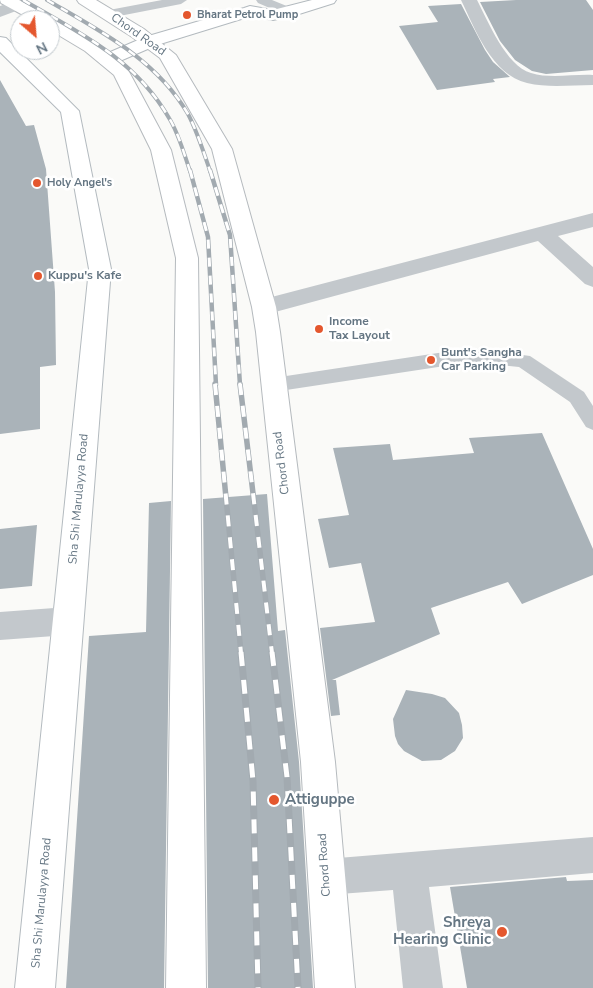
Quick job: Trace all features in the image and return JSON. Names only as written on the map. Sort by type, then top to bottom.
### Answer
[{"type":"main road","name":"Chord Road","points":[[85,0],[108,14],[222,149],[264,307],[318,762],[335,988]]},
{"type":"main road","points":[[145,58],[250,12],[273,15],[290,12],[322,1]]},
{"type":"main road","points":[[12,2],[26,10]]},
{"type":"main road","points":[[252,29],[269,24],[273,15]]},
{"type":"main road","name":"Chord Road","points":[[60,29],[91,47],[145,58]]},
{"type":"main road","name":"Sha Shi Marulayya Road","points":[[0,42],[70,111],[100,269],[34,988]]},
{"type":"main road","name":"Chord Road","points":[[145,58],[161,150],[187,258],[186,988]]},
{"type":"street","points":[[469,0],[499,54],[511,69],[526,78],[593,80]]},
{"type":"street","points":[[0,12],[12,2]]},
{"type":"street","points":[[264,307],[593,220]]},
{"type":"street","points":[[542,232],[593,280]]},
{"type":"street","points":[[0,626],[68,621]]},
{"type":"street","points":[[326,877],[593,855]]},
{"type":"street","points":[[409,870],[423,988]]},
{"type":"lane","points":[[108,14],[181,0]]},
{"type":"lane","points":[[262,0],[290,12]]},
{"type":"lane","points":[[273,385],[471,355],[480,356],[523,362],[577,397],[593,422]]},
{"type":"building","points":[[586,0],[593,10],[593,70],[546,74],[532,71],[515,60],[500,41],[480,2]]},
{"type":"building","points":[[461,4],[493,62],[510,77],[493,79],[495,82],[437,90],[399,26],[438,22],[428,6]]},
{"type":"building","points":[[0,80],[26,126],[34,125],[46,169],[55,292],[56,365],[40,367],[40,429],[0,434]]},
{"type":"building","points":[[542,433],[593,549],[593,575],[522,604],[508,582],[431,608],[440,634],[332,680],[336,680],[340,715],[331,716],[320,628],[375,622],[361,563],[329,568],[318,519],[349,515],[333,448],[390,444],[393,460],[474,453],[469,438]]},
{"type":"building","points":[[267,494],[278,631],[285,630],[299,762],[313,988],[208,988],[203,499]]},
{"type":"building","points":[[171,501],[164,988],[66,988],[89,636],[146,632],[149,503]]},
{"type":"building","points":[[37,525],[32,586],[0,589],[0,529]]},
{"type":"building","points":[[406,690],[445,698],[459,713],[463,738],[455,751],[441,760],[422,761],[404,751],[398,744],[393,719]]},
{"type":"building","points":[[566,877],[567,881],[593,880],[593,988],[467,988],[450,887]]},
{"type":"railway","points":[[23,0],[105,49],[140,79],[173,124],[190,171]]},
{"type":"railway","points":[[47,0],[106,35],[160,77],[188,114],[210,171]]},
{"type":"railway","points":[[190,170],[208,237],[216,385]]},
{"type":"railway","points":[[210,170],[230,235],[240,385]]},
{"type":"railway","points":[[215,384],[241,653]]},
{"type":"railway","points":[[240,384],[272,653]]},
{"type":"railway","points":[[241,652],[253,781],[258,988]]},
{"type":"railway","points":[[272,652],[287,777],[298,988]]},
{"type":"place","name":"Bharat Petrol Pump","points":[[187,15]]},
{"type":"place","name":"Holy Angel's","points":[[37,183]]},
{"type":"place","name":"Kuppu's Kafe","points":[[38,276]]},
{"type":"place","name":"Income Tax Layout","points":[[319,329]]},
{"type":"place","name":"Bunt's Sangha Car Parking","points":[[431,360]]},
{"type":"place","name":"Attiguppe","points":[[274,800]]},
{"type":"place","name":"Shreya Hearing Clinic","points":[[502,932]]}]
